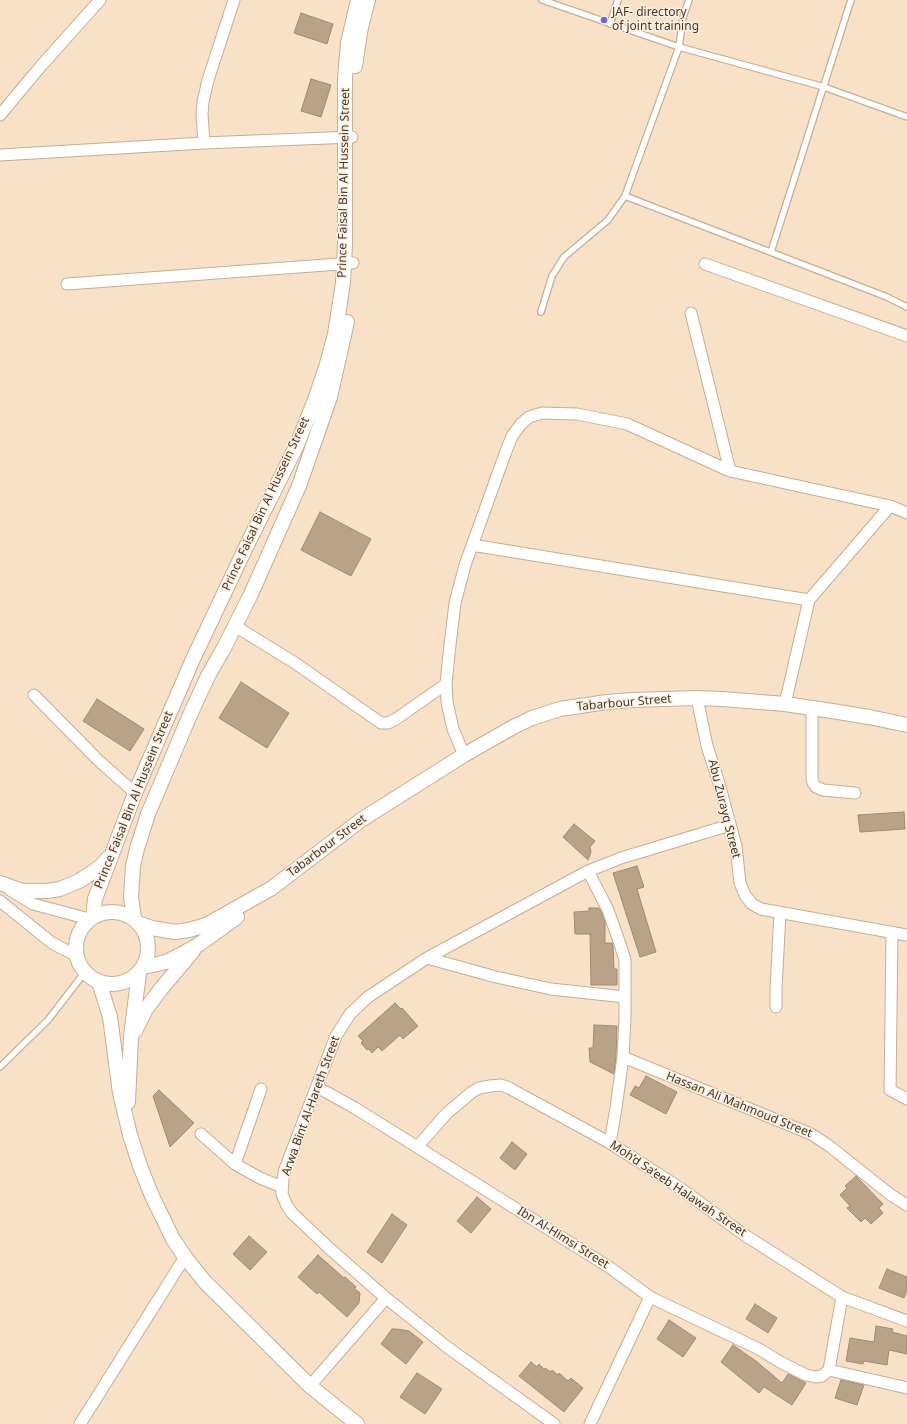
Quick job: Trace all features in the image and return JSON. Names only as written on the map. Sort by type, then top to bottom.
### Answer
[{"type":"street","points":[[0,115],[41,66],[100,0]]},
{"type":"street","points":[[204,142],[202,114],[203,102],[208,80],[234,0]]},
{"type":"street","name":"Prince Faisal Bin Al Hussein Street","points":[[137,921],[131,897],[133,866],[148,814],[190,715],[208,676],[235,626],[299,486],[330,397],[350,302],[346,62],[351,26],[358,0]]},
{"type":"street","name":"Prince Faisal Bin Al Hussein Street","points":[[348,137],[354,74],[360,35],[368,0]]},
{"type":"street","points":[[0,155],[204,142],[348,137]]},
{"type":"street","points":[[67,284],[349,263]]},
{"type":"street","name":"Prince Faisal Bin Al Hussein Street","points":[[91,918],[95,899],[135,793],[190,666],[247,545],[297,445],[316,397],[335,334],[341,296],[349,263]]},
{"type":"street","points":[[705,264],[907,336]]},
{"type":"street","points":[[691,313],[730,471]]},
{"type":"street","points":[[464,755],[452,729],[449,716],[446,684],[455,603],[465,565],[512,436],[521,424],[529,417],[542,413],[577,414],[627,424],[730,471],[890,506],[907,513]]},
{"type":"street","points":[[785,704],[810,600],[890,506]]},
{"type":"street","points":[[247,545],[265,560]]},
{"type":"street","points":[[472,546],[810,600]]},
{"type":"street","points":[[235,626],[295,663],[381,722],[388,723],[446,684]]},
{"type":"street","points":[[34,695],[99,761],[135,793]]},
{"type":"street","name":"Tabarbour Street","points":[[137,921],[167,932],[197,928],[210,922],[272,888],[361,820],[464,755],[515,726],[532,718],[560,709],[607,702],[697,698],[785,704],[869,717],[907,725]]},
{"type":"street","name":"Abu Zurayq Street","points":[[697,698],[707,746],[736,846],[740,884],[745,896],[752,904],[761,909],[780,913],[907,935]]},
{"type":"street","points":[[812,708],[813,782],[816,787],[823,790],[855,793]]},
{"type":"street","name":"Arwa Bint Al-Hareth Street","points":[[554,1424],[447,1347],[386,1298],[292,1213],[284,1199],[282,1187],[285,1169],[336,1036],[350,1014],[368,997],[427,958],[588,871],[634,853],[730,825]]},
{"type":"street","points":[[0,883],[23,891],[47,891],[60,889],[79,881],[90,874],[101,866],[113,853]]},
{"type":"street","points":[[588,871],[608,910],[624,960],[625,997],[623,1057],[610,1142]]},
{"type":"street","points":[[0,883],[33,904],[91,918]]},
{"type":"street","name":"Tabarbour Street","points":[[141,970],[166,962],[198,945],[257,904],[272,888]]},
{"type":"street","points":[[0,900],[52,943],[77,956]]},
{"type":"street","points":[[114,911],[121,912],[137,921],[147,937],[149,945],[147,960],[134,978],[121,984],[106,984],[99,982],[85,972],[77,956],[76,943],[84,924],[99,914],[114,911]]},
{"type":"street","points":[[776,1007],[780,913]]},
{"type":"street","points":[[892,933],[890,1090],[907,1099]]},
{"type":"street","points":[[132,1036],[146,1009],[198,945]]},
{"type":"street","points":[[427,958],[496,977],[566,992],[625,997]]},
{"type":"street","points":[[126,1118],[132,1036],[141,970]]},
{"type":"street","points":[[99,982],[110,1017],[120,1093],[133,1146],[152,1196],[173,1239],[185,1258],[205,1282],[310,1386],[357,1424]]},
{"type":"street","name":"Hassan Ali Mahmoud Street","points":[[623,1057],[811,1134],[828,1145],[891,1195],[907,1205]]},
{"type":"street","name":"Moh’d Sa’eeb Halawah Street","points":[[417,1146],[447,1113],[479,1088],[501,1086],[516,1090],[610,1142],[680,1188],[743,1234],[842,1297],[907,1321]]},
{"type":"street","name":"Ibn Al-Himsi Street","points":[[317,1087],[355,1108],[417,1146],[609,1266],[650,1296],[759,1349],[780,1362],[806,1375],[815,1377],[822,1376],[829,1370]]},
{"type":"street","points":[[235,1164],[261,1089]]},
{"type":"street","points":[[201,1134],[235,1164],[260,1178],[282,1187]]},
{"type":"street","points":[[80,1424],[185,1258]]},
{"type":"street","points":[[590,1424],[650,1296]]},
{"type":"street","points":[[842,1297],[829,1370],[907,1388]]},
{"type":"street","points":[[310,1386],[386,1298]]},
{"type":"lane","points":[[542,0],[679,47],[824,86],[907,117]]},
{"type":"lane","points":[[610,24],[618,0]]},
{"type":"lane","points":[[541,312],[552,276],[564,257],[608,220],[625,196],[679,47],[683,17],[689,0]]},
{"type":"lane","points":[[771,252],[851,0]]},
{"type":"lane","points":[[625,196],[887,297],[907,307]]},
{"type":"lane","points":[[0,1067],[48,1020],[85,972]]},
{"type":"building","points":[[301,13],[333,24],[327,44],[294,33]]},
{"type":"building","points":[[311,79],[331,85],[321,117],[301,111]]},
{"type":"building","points":[[320,512],[371,539],[351,576],[301,550]]},
{"type":"building","points":[[241,682],[289,713],[267,748],[219,718]]},
{"type":"building","points":[[97,699],[144,729],[130,751],[83,721]]},
{"type":"building","points":[[904,812],[905,829],[860,832],[858,815]]},
{"type":"building","points":[[574,824],[595,841],[590,847],[591,852],[588,860],[563,837]]},
{"type":"building","points":[[637,866],[644,887],[637,889],[656,952],[640,957],[613,873]]},
{"type":"building","points":[[589,908],[599,908],[602,913],[605,923],[605,943],[612,943],[613,946],[614,969],[617,969],[617,985],[591,985],[590,934],[575,934],[574,912],[589,911]]},
{"type":"building","points":[[395,1003],[401,1009],[402,1008],[418,1026],[403,1039],[400,1035],[382,1051],[378,1047],[372,1053],[361,1043],[363,1041],[358,1036]]},
{"type":"building","points":[[594,1025],[617,1026],[614,1074],[590,1062],[589,1048],[593,1048]]},
{"type":"building","points":[[646,1076],[677,1092],[666,1114],[630,1095],[635,1086],[639,1088]]},
{"type":"building","points":[[159,1090],[194,1123],[170,1147],[153,1096]]},
{"type":"building","points":[[512,1142],[527,1154],[515,1170],[500,1158]]},
{"type":"building","points":[[856,1176],[883,1204],[879,1208],[883,1213],[871,1224],[865,1218],[861,1222],[847,1208],[850,1206],[840,1195],[847,1188],[845,1186]]},
{"type":"building","points":[[477,1197],[491,1209],[471,1233],[457,1221]]},
{"type":"building","points":[[392,1214],[407,1225],[382,1263],[367,1252]]},
{"type":"building","points":[[249,1236],[267,1252],[250,1270],[233,1254]]},
{"type":"building","points":[[318,1255],[344,1278],[345,1277],[360,1293],[359,1303],[347,1317],[319,1292],[317,1294],[298,1277]]},
{"type":"building","points":[[887,1269],[907,1277],[907,1290],[904,1298],[879,1288]]},
{"type":"building","points":[[755,1304],[777,1318],[768,1333],[746,1319]]},
{"type":"building","points":[[669,1320],[696,1338],[683,1357],[657,1339]]},
{"type":"building","points":[[876,1326],[893,1329],[892,1332],[907,1336],[907,1354],[889,1350],[887,1365],[864,1361],[863,1364],[846,1361],[850,1338],[874,1342]]},
{"type":"building","points":[[392,1329],[409,1331],[423,1342],[406,1364],[381,1344]]},
{"type":"building","points":[[733,1345],[756,1361],[782,1383],[788,1374],[806,1383],[792,1405],[764,1387],[759,1393],[721,1362]]},
{"type":"building","points":[[531,1362],[537,1367],[539,1364],[544,1369],[545,1368],[551,1372],[552,1370],[558,1375],[559,1373],[568,1381],[571,1378],[583,1388],[564,1412],[519,1376]]},
{"type":"building","points":[[417,1373],[442,1389],[425,1414],[400,1397]]},
{"type":"building","points":[[841,1380],[864,1385],[857,1405],[835,1398]]},
{"type":"place","name":"JAF- directory of joint training","points":[[604,20]]}]
